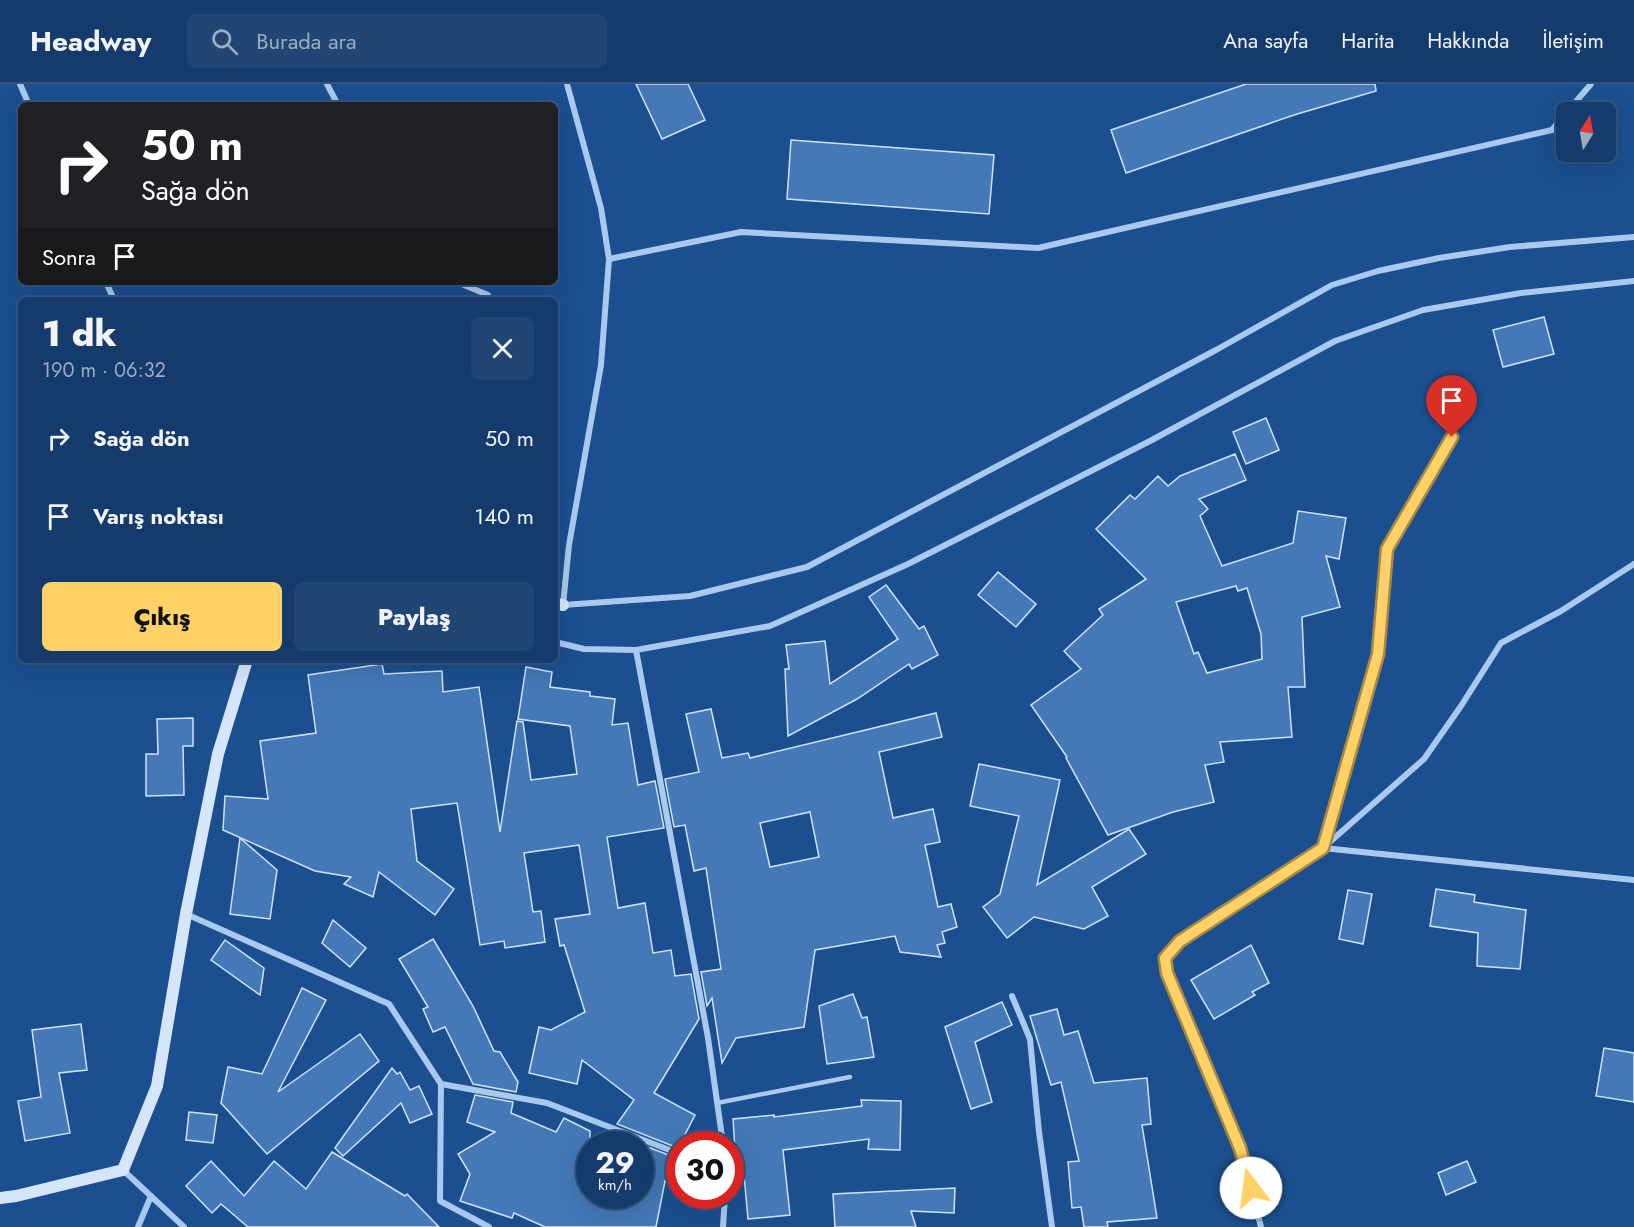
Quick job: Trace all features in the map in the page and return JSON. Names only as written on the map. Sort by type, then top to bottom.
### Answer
[{"type":"street","points":[[20,84],[28,102]]},
{"type":"street","points":[[327,84],[336,102]]},
{"type":"street","points":[[567,84],[601,208],[609,259],[601,364],[559,604],[690,596],[807,567],[1216,350],[1332,285],[1388,269],[1510,247],[1634,237]]},
{"type":"street","points":[[1575,102],[1591,84]]},
{"type":"street","points":[[609,259],[741,232],[1038,248],[1552,130],[1556,125]]},
{"type":"street","points":[[558,643],[584,649],[636,650],[770,626],[908,564],[1150,441],[1335,341],[1423,310],[1521,293],[1634,281]]},
{"type":"street","points":[[463,285],[489,297]]},
{"type":"street","points":[[1323,848],[1378,654],[1387,549],[1452,437]]},
{"type":"street","points":[[1261,1227],[1240,1148],[1167,973],[1165,958],[1180,941],[1323,848],[1424,759],[1501,643],[1561,611],[1634,564]]},
{"type":"street","points":[[636,650],[708,1038],[721,1131]]},
{"type":"street","points":[[123,1170],[157,1086],[186,914],[218,754],[246,663]]},
{"type":"street","points":[[1323,848],[1634,880]]},
{"type":"street","points":[[186,914],[389,1004],[441,1084],[440,1201],[489,1227]]},
{"type":"street","points":[[1012,996],[1030,1039],[1039,1132],[1052,1227]]},
{"type":"street","points":[[441,1084],[547,1103],[666,1149]]},
{"type":"street","points":[[123,1170],[184,1227]]},
{"type":"street","points":[[0,1198],[123,1170]]},
{"type":"street","points":[[138,1227],[151,1196]]},
{"type":"street","points":[[723,1227],[724,1209]]},
{"type":"lane","points":[[717,1103],[850,1077]]},
{"type":"building","points":[[636,84],[688,84],[705,120],[662,139]]},
{"type":"building","points":[[1246,84],[1375,84],[1376,91],[1297,114],[1126,173],[1111,130]]},
{"type":"building","points":[[791,140],[994,155],[989,214],[787,199]]},
{"type":"building","points":[[1544,317],[1554,354],[1503,367],[1493,330]]},
{"type":"building","points":[[1266,418],[1279,450],[1246,464],[1233,432]]},
{"type":"building","points":[[1235,454],[1246,480],[1199,499],[1208,509],[1200,516],[1222,566],[1293,543],[1298,511],[1346,518],[1339,559],[1326,556],[1340,607],[1302,617],[1305,687],[1288,687],[1292,737],[1220,742],[1224,762],[1205,765],[1214,802],[1173,812],[1108,835],[1067,757],[1031,705],[1081,669],[1064,651],[1103,615],[1099,609],[1146,579],[1096,529],[1130,495],[1135,499],[1158,476],[1168,486],[1180,476]],"holes":[[[1236,586],[1238,591],[1247,588],[1261,634],[1262,659],[1207,673],[1198,652],[1194,654],[1176,602]]]},
{"type":"building","points":[[998,572],[1036,604],[1016,627],[978,595]]},
{"type":"building","points":[[886,585],[919,629],[924,626],[938,655],[912,669],[909,664],[857,699],[788,736],[785,669],[789,669],[786,645],[825,641],[830,684],[898,639],[869,597]]},
{"type":"building","points":[[382,664],[384,674],[442,671],[443,692],[479,687],[500,832],[517,721],[523,722],[531,780],[577,774],[570,726],[518,719],[526,667],[552,672],[550,687],[590,692],[590,696],[615,699],[612,725],[628,723],[638,785],[655,781],[664,828],[607,837],[618,908],[645,903],[653,953],[671,950],[675,976],[691,974],[699,1019],[654,1093],[695,1115],[687,1131],[666,1131],[666,1143],[654,1139],[654,1131],[635,1131],[617,1124],[634,1100],[582,1060],[577,1084],[529,1073],[539,1027],[551,1030],[585,1012],[564,945],[560,946],[555,919],[590,914],[579,845],[524,853],[533,912],[541,911],[545,942],[505,948],[504,941],[480,945],[457,803],[411,809],[417,861],[454,889],[435,915],[379,872],[373,897],[344,884],[351,877],[315,871],[223,830],[225,796],[268,799],[260,741],[316,733],[308,675]]},
{"type":"building","points":[[711,709],[722,758],[748,753],[750,758],[936,713],[942,737],[879,752],[893,818],[933,809],[940,842],[925,845],[938,907],[951,904],[957,927],[942,932],[945,943],[937,945],[941,957],[900,952],[895,936],[815,950],[804,1027],[736,1038],[722,1063],[712,998],[707,1006],[701,972],[721,969],[706,868],[694,871],[685,825],[674,827],[665,779],[699,772],[686,714]],"holes":[[[810,812],[819,857],[770,867],[760,823]]]},
{"type":"building","points":[[193,718],[193,746],[183,746],[184,795],[146,796],[146,754],[158,754],[157,719]]},
{"type":"building","points":[[979,764],[1060,780],[1037,885],[1129,829],[1146,854],[1092,887],[1108,916],[1084,929],[1034,917],[1007,938],[983,907],[1000,894],[1019,816],[970,806]]},
{"type":"building","points":[[240,838],[277,870],[270,919],[230,914]]},
{"type":"building","points":[[1436,889],[1475,895],[1474,902],[1526,910],[1520,969],[1477,966],[1478,933],[1430,926]]},
{"type":"building","points":[[1348,890],[1372,894],[1363,944],[1339,939]]},
{"type":"building","points":[[333,920],[366,948],[350,967],[322,943]]},
{"type":"building","points":[[433,939],[473,1006],[494,1051],[500,1052],[518,1082],[516,1092],[473,1084],[445,1027],[433,1032],[423,1009],[428,1007],[399,959]]},
{"type":"building","points":[[225,940],[264,968],[260,995],[211,960]]},
{"type":"building","points":[[1251,945],[1269,983],[1252,992],[1255,995],[1214,1019],[1191,980]]},
{"type":"building","points":[[302,988],[326,1000],[278,1092],[360,1034],[379,1061],[267,1154],[221,1103],[228,1067],[262,1074]]},
{"type":"building","points":[[853,994],[862,1018],[867,1017],[874,1057],[827,1064],[819,1006]]},
{"type":"building","points":[[1002,1002],[1012,1025],[975,1042],[992,1102],[971,1109],[945,1027]]},
{"type":"building","points":[[1057,1009],[1064,1035],[1078,1031],[1094,1083],[1147,1078],[1151,1124],[1142,1125],[1157,1218],[1107,1222],[1108,1227],[1084,1227],[1081,1207],[1072,1208],[1068,1162],[1079,1161],[1061,1082],[1051,1085],[1030,1016]]},
{"type":"building","points":[[81,1024],[87,1070],[59,1073],[70,1133],[25,1141],[18,1101],[41,1097],[32,1030]]},
{"type":"building","points":[[1604,1048],[1634,1053],[1634,1102],[1596,1096]]},
{"type":"building","points":[[392,1068],[397,1074],[400,1072],[410,1090],[419,1086],[432,1114],[410,1123],[401,1103],[343,1156],[335,1148]]},
{"type":"building","points":[[475,1095],[513,1102],[511,1113],[556,1132],[564,1118],[590,1131],[576,1131],[576,1209],[654,1209],[654,1149],[666,1154],[666,1181],[656,1227],[545,1227],[514,1213],[512,1218],[460,1201],[470,1174],[458,1154],[495,1132],[467,1122]]},
{"type":"building","points":[[861,1100],[901,1101],[900,1150],[868,1149],[869,1139],[783,1150],[790,1215],[748,1219],[744,1175],[744,1131],[734,1131],[733,1119],[774,1115],[774,1117],[862,1106]]},
{"type":"building","points":[[189,1112],[217,1115],[213,1143],[186,1140]]},
{"type":"building","points":[[332,1152],[405,1196],[407,1194],[439,1227],[248,1227],[221,1204],[212,1213],[186,1186],[211,1161],[244,1196],[274,1161],[306,1189]]},
{"type":"building","points":[[1467,1161],[1476,1182],[1446,1195],[1438,1173]]},
{"type":"building","points":[[955,1188],[954,1213],[911,1211],[916,1227],[835,1227],[833,1194]]},
{"type":"route","points":[[1251,1188],[1240,1148],[1167,973],[1165,958],[1180,941],[1323,848],[1378,654],[1387,549],[1452,437]]}]
